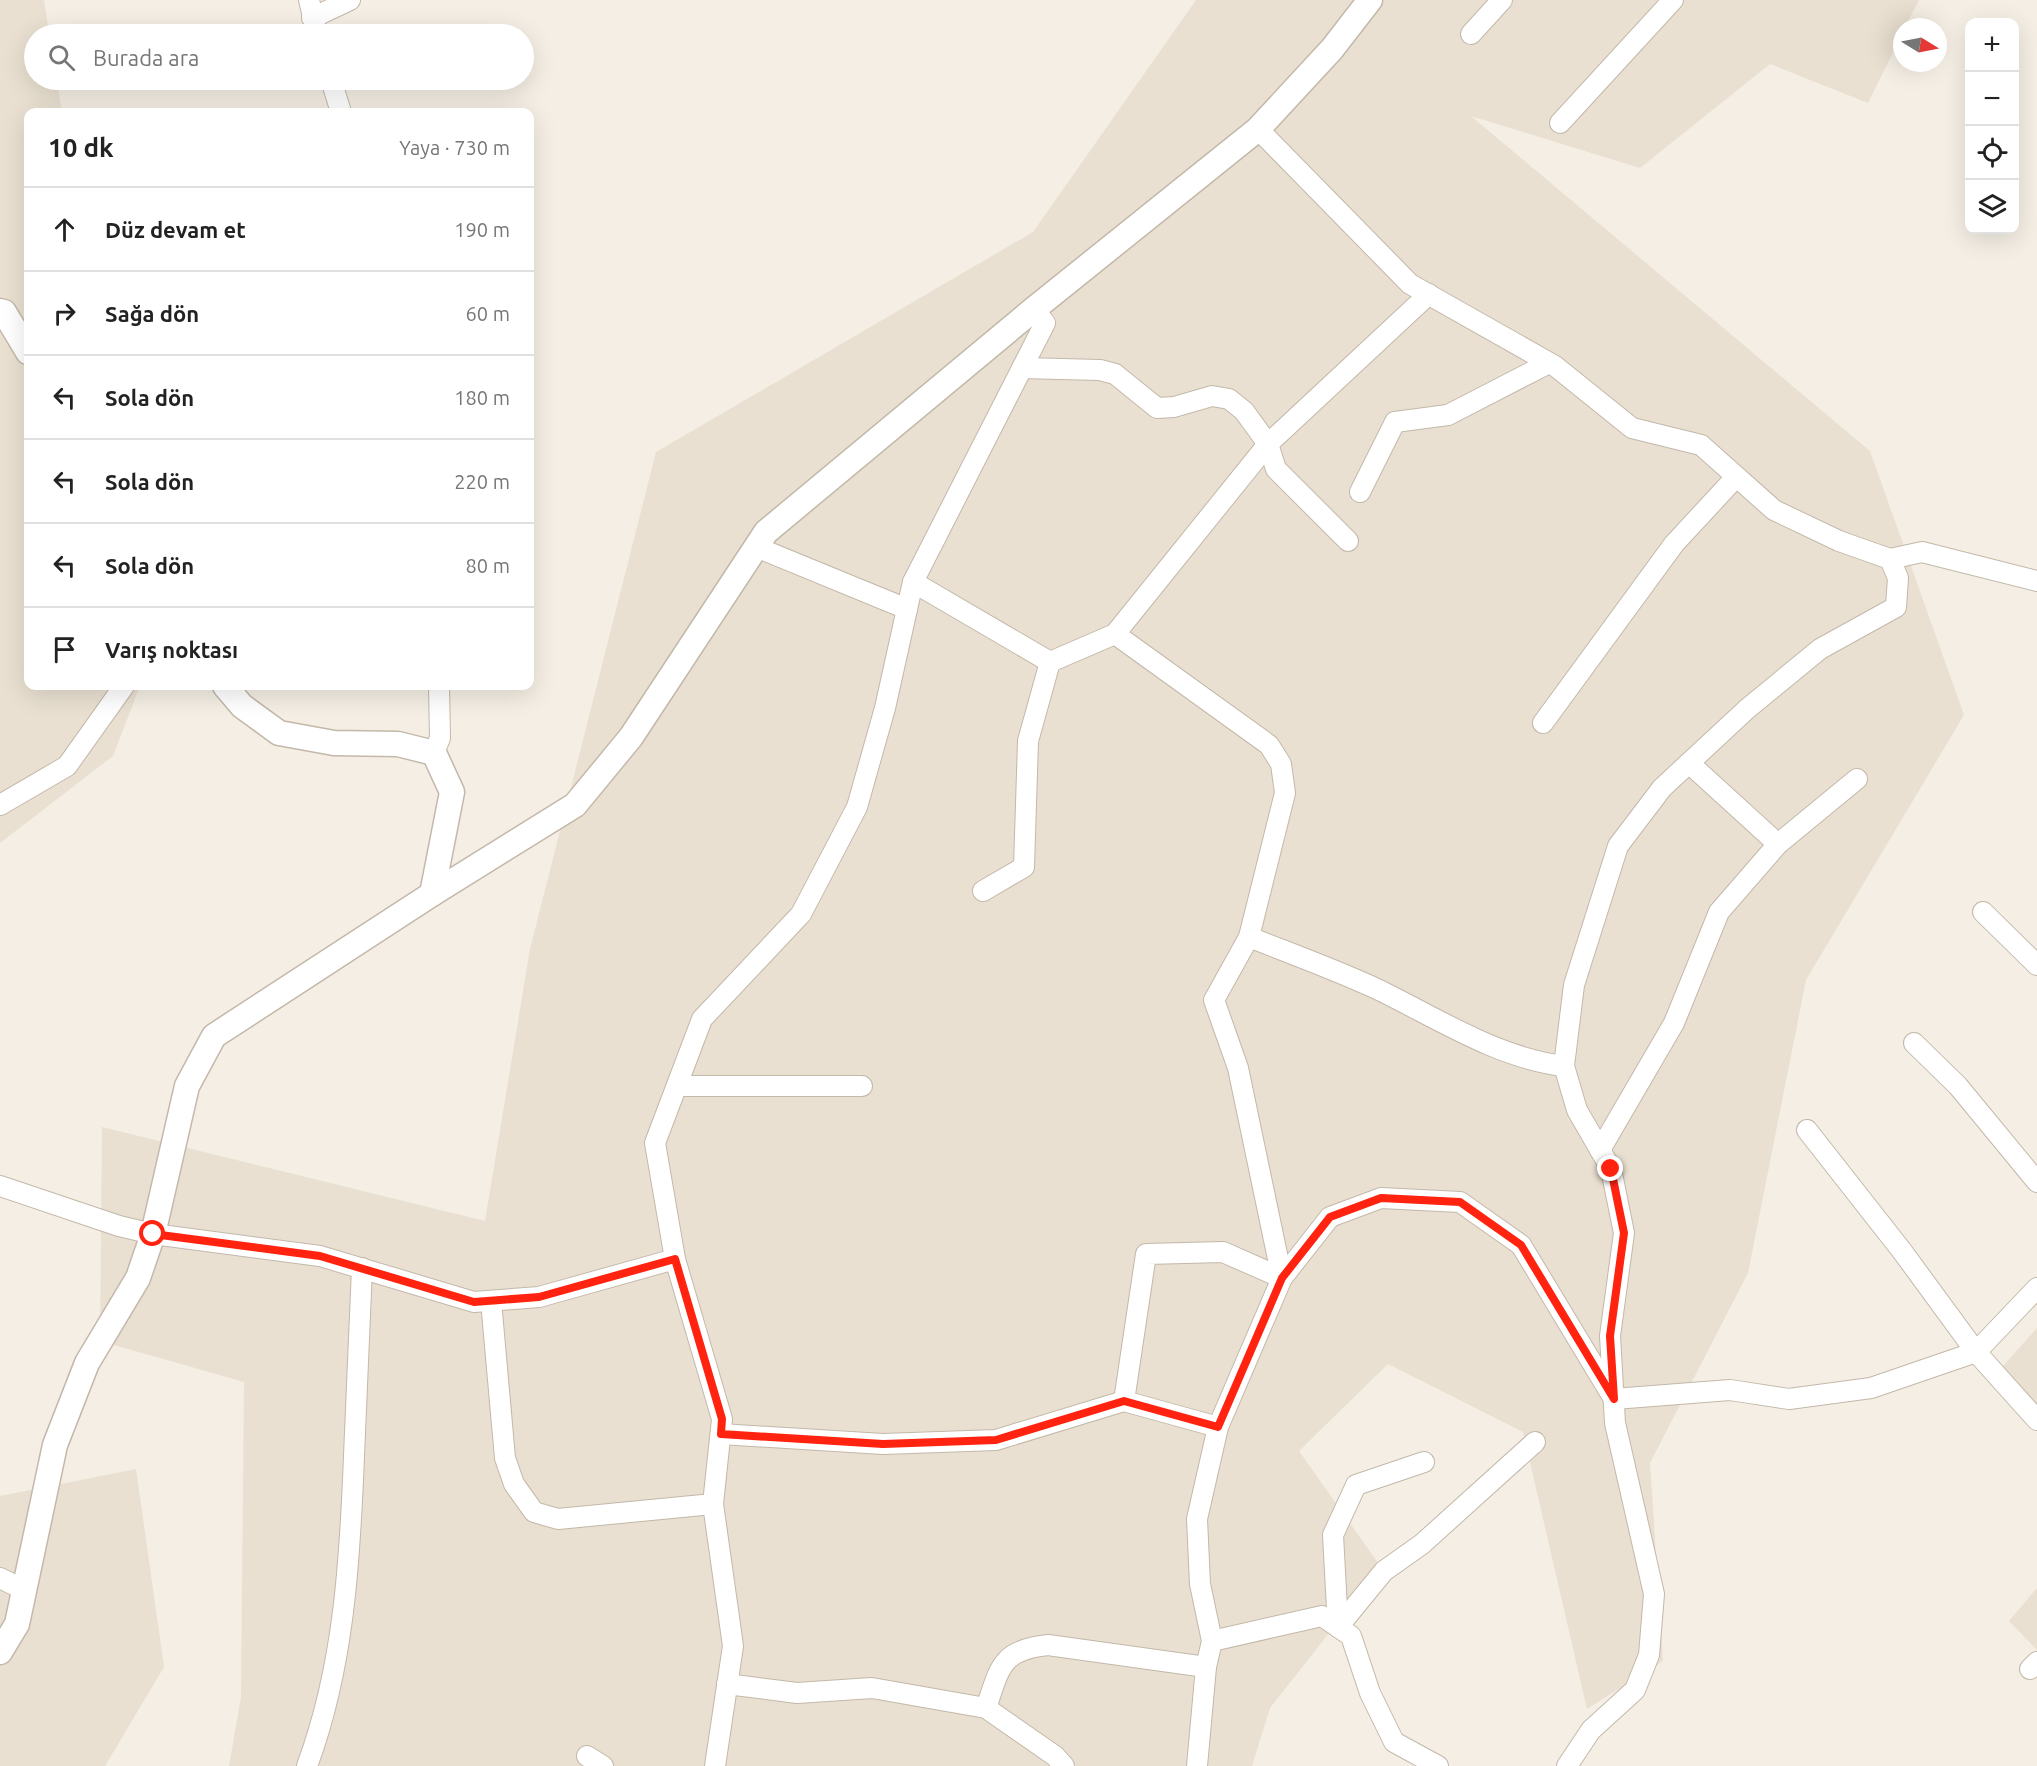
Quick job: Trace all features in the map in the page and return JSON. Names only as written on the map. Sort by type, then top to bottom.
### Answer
[{"type":"street","points":[[313,18],[350,0]]},
{"type":"street","points":[[0,1652],[17,1624],[55,1445],[87,1363],[138,1278],[153,1234],[187,1086],[214,1036],[432,894],[575,805],[631,737],[766,532],[1034,309],[1258,129],[1332,49],[1370,0]]},
{"type":"street","points":[[1471,34],[1502,0]]},
{"type":"street","points":[[1560,123],[1672,0]]},
{"type":"street","points":[[334,90],[340,108]]},
{"type":"street","points":[[1258,129],[1410,284],[1549,363],[1632,428],[1701,445],[1774,510],[1839,541],[1890,559],[1922,552],[2037,581]]},
{"type":"street","points":[[1050,662],[1115,634],[1268,444],[1429,294]]},
{"type":"street","points":[[715,1766],[733,1646],[713,1504],[722,1419],[675,1259],[655,1143],[702,1019],[801,914],[857,807],[885,708],[913,582],[1044,323],[1034,309]]},
{"type":"street","points":[[0,311],[4,312],[24,345]]},
{"type":"street","points":[[1360,492],[1395,422],[1448,416],[1549,363]]},
{"type":"street","points":[[1022,368],[1100,370],[1115,374],[1156,408],[1174,407],[1212,396],[1229,399],[1244,411],[1268,444],[1276,469],[1348,541]]},
{"type":"street","points":[[1543,723],[1674,544],[1736,477]]},
{"type":"street","points":[[756,547],[907,609]]},
{"type":"street","points":[[1567,1766],[1591,1730],[1635,1690],[1649,1655],[1654,1594],[1615,1423],[1610,1336],[1624,1233],[1611,1169],[1577,1110],[1564,1066],[1574,984],[1618,846],[1662,788],[1747,709],[1820,649],[1896,607],[1898,578],[1890,559]]},
{"type":"street","points":[[913,582],[1050,662]]},
{"type":"street","points":[[1115,634],[1269,745],[1281,764],[1285,793],[1249,937],[1214,1000],[1238,1068],[1282,1278]]},
{"type":"street","points":[[983,891],[1024,867],[1028,741],[1050,662]]},
{"type":"street","points":[[0,805],[67,766],[121,690]]},
{"type":"street","points":[[228,690],[242,706],[279,733],[334,742],[398,744],[434,753]]},
{"type":"street","points":[[432,894],[452,792],[434,753],[440,738],[439,690]]},
{"type":"street","points":[[1689,763],[1778,844]]},
{"type":"street","points":[[1600,1150],[1674,1023],[1719,912],[1778,844],[1857,779]]},
{"type":"street","points":[[1983,912],[2037,965]]},
{"type":"street","points":[[1249,937],[1377,989],[1427,1016],[1520,1057],[1544,1064],[1564,1066]]},
{"type":"street","points":[[1914,1043],[1958,1086],[2037,1182]]},
{"type":"street","points":[[677,1086],[862,1086]]},
{"type":"street","points":[[1807,1131],[1902,1251],[1976,1352],[2037,1420]]},
{"type":"street","points":[[0,1186],[119,1226],[153,1234],[320,1256],[474,1302],[539,1297],[675,1259]]},
{"type":"street","points":[[1197,1766],[1206,1667],[1212,1641],[1200,1584],[1197,1519],[1218,1427],[1282,1278],[1330,1217],[1381,1198],[1460,1202],[1521,1245],[1614,1399]]},
{"type":"street","points":[[1124,1401],[1146,1254],[1223,1252],[1282,1278]]},
{"type":"street","points":[[307,1766],[320,1731],[336,1666],[351,1530],[362,1268]]},
{"type":"street","points":[[1614,1399],[1730,1390],[1789,1399],[1871,1388],[1976,1352],[2037,1288]]},
{"type":"street","points":[[491,1301],[505,1458],[514,1484],[534,1512],[558,1519],[713,1504]]},
{"type":"street","points":[[721,1434],[883,1444],[996,1440],[1124,1401],[1218,1427]]},
{"type":"street","points":[[1338,1627],[1384,1571],[1422,1544],[1535,1442]]},
{"type":"street","points":[[1338,1627],[1333,1535],[1356,1485],[1424,1462]]},
{"type":"street","points":[[0,1578],[24,1590]]},
{"type":"street","points":[[1212,1641],[1322,1616],[1351,1636],[1370,1693],[1394,1742],[1438,1766]]},
{"type":"street","points":[[986,1708],[1001,1664],[1027,1647],[1048,1645],[1206,1667]]},
{"type":"street","points":[[728,1684],[797,1693],[872,1688],[986,1708],[1055,1756],[1064,1766]]},
{"type":"shaded area","points":[[0,0],[44,0],[48,24],[24,24],[24,90],[59,90],[61,108],[24,108],[24,690],[138,690],[113,756],[0,843]]},
{"type":"shaded area","points":[[1196,0],[1919,0],[1910,18],[1893,18],[1893,52],[1868,103],[1770,64],[1640,168],[1471,116],[1870,451],[1964,715],[1806,980],[1748,1273],[1650,1463],[1663,1661],[1587,1709],[1523,1432],[1388,1364],[1299,1451],[1381,1567],[1270,1708],[1252,1766],[229,1766],[241,1697],[244,1382],[100,1341],[102,1127],[485,1221],[530,949],[656,452],[1033,232]]},
{"type":"shaded area","points":[[2037,1328],[2037,1413],[1996,1374]]},
{"type":"shaded area","points":[[136,1469],[164,1667],[105,1766],[0,1766],[0,1496]]},
{"type":"shaded area","points":[[2037,1588],[2037,1650],[2009,1621]]},
{"type":"route","points":[[153,1234],[320,1256],[474,1302],[539,1297],[675,1259],[722,1419],[721,1434],[883,1444],[996,1440],[1124,1401],[1218,1427],[1282,1278],[1330,1217],[1381,1198],[1460,1202],[1521,1245],[1614,1399],[1610,1336],[1624,1233],[1611,1169]]}]
